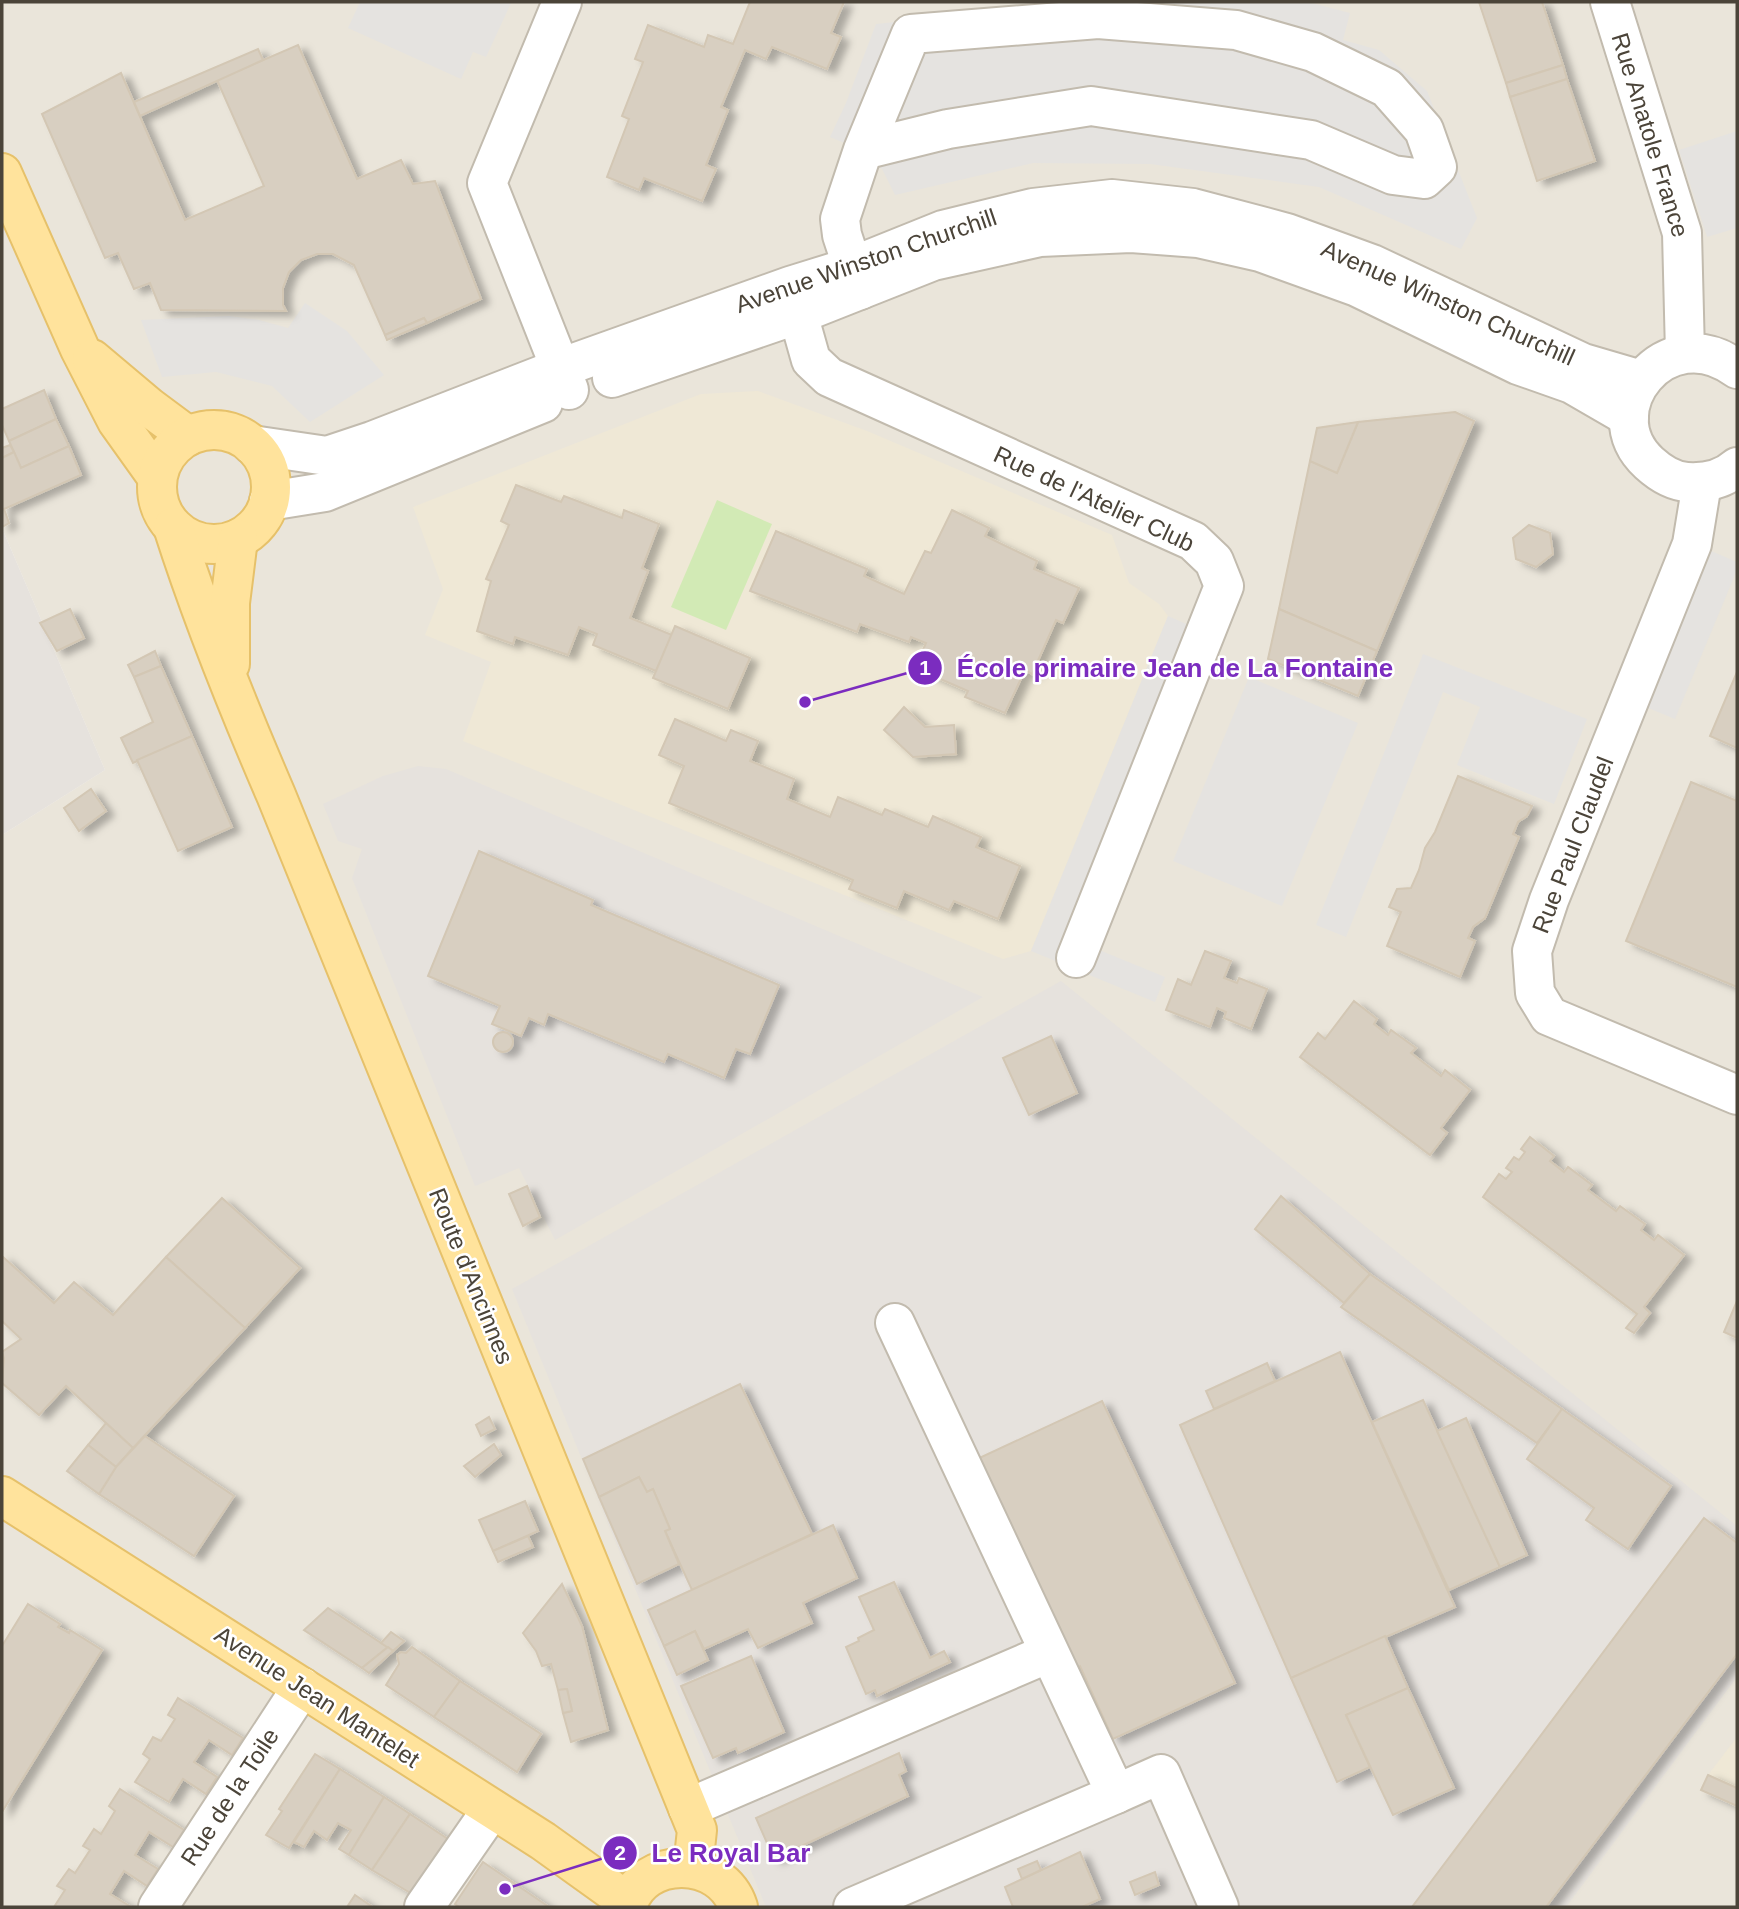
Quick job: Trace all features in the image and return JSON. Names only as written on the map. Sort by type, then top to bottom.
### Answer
[{"type":"main road","points":[[2,173],[80,349],[117,421],[157,477]]},
{"type":"main road","points":[[80,349],[188,436]]},
{"type":"main road","points":[[204,431],[238,435],[252,445],[262,456],[271,485],[263,516],[252,530],[238,539],[221,544],[204,543],[187,537],[173,527],[162,512],[157,495],[157,477],[163,460],[173,446],[188,436],[204,431]]},
{"type":"main road","name":"Route d'Ancinnes","points":[[173,527],[194,594],[230,687],[697,1830],[693,1867]]},
{"type":"main road","name":"Route d'Ancinnes","points":[[230,687],[230,603],[238,539]]},
{"type":"main road","name":"Avenue Jean Mantelet","points":[[2,1496],[543,1841],[628,1905]]},
{"type":"main road","points":[[628,1905],[636,1889],[648,1878],[677,1867],[693,1867],[711,1874],[727,1886],[738,1907]]},
{"type":"street","points":[[562,2],[487,183],[565,380]]},
{"type":"street","name":"Rue Anatole France","points":[[1610,2],[1682,233],[1685,353]]},
{"type":"street","points":[[856,278],[842,235],[840,219],[863,150],[911,34],[1098,19],[1236,30],[1313,52],[1387,88],[1424,130],[1437,167],[1424,180],[1392,174],[1311,140],[1091,106],[948,129],[863,150]]},
{"type":"street","name":"Avenue Winston Churchill","points":[[856,278],[943,230],[1033,208],[1111,199],[1193,208],[1287,233],[1372,264],[1583,363],[1641,380]]},
{"type":"street","name":"Avenue Winston Churchill","points":[[252,445],[327,456],[565,380],[856,278],[1040,237],[1131,233],[1198,238],[1260,252],[1374,293],[1518,365],[1572,384],[1629,417]]},
{"type":"street","name":"Rue de l'Atelier Club","points":[[795,300],[811,360],[828,377],[1193,541],[1214,561],[1224,586],[1076,958]]},
{"type":"street","points":[[1737,369],[1725,360],[1706,353],[1685,353],[1668,358],[1653,367],[1641,380],[1633,396],[1629,417],[1633,439],[1643,458],[1660,473],[1680,481],[1702,482],[1719,478],[1737,467]]},
{"type":"street","name":"Avenue Winston Churchill","points":[[269,501],[325,492],[565,380]]},
{"type":"street","name":"Rue Paul Claudel","points":[[1702,482],[1692,544],[1554,888],[1532,951],[1535,993],[1549,1016],[1737,1095]]},
{"type":"street","points":[[895,1322],[1116,1794]]},
{"type":"street","points":[[688,1808],[1049,1653]]},
{"type":"street","name":"Rue de la Toile","points":[[158,1907],[302,1687]]},
{"type":"street","points":[[853,1907],[1161,1774],[1219,1907]]},
{"type":"street","points":[[424,1907],[492,1809]]},
{"type":"shaded area","points":[[2,2],[1737,2],[1737,1907],[2,1907],[2,835],[105,770],[2,528]]},
{"type":"shaded area","points":[[360,2],[511,3],[486,57],[473,52],[461,79],[348,28]]},
{"type":"shaded area","points":[[1086,2],[1308,2],[1350,13],[1343,40],[1379,50],[1427,91],[1477,218],[1461,249],[1319,187],[1150,164],[1033,163],[895,195],[882,169],[849,145],[830,137],[876,24]]},
{"type":"shaded area","points":[[1737,131],[1737,228],[1707,237],[1679,150]]},
{"type":"shaded area","points":[[305,303],[347,331],[384,375],[310,422],[272,386],[216,372],[162,377],[141,320],[229,316],[288,328]]},
{"type":"shaded area","points":[[758,391],[867,431],[1112,535],[1129,583],[1159,604],[1168,616],[1031,951],[1003,959],[463,741],[491,662],[425,635],[443,589],[413,507],[701,394]]},
{"type":"shaded area","points":[[2,528],[105,770],[2,835]]},
{"type":"shaded area","points":[[1711,551],[1737,562],[1737,570],[1675,719],[1646,707]]},
{"type":"shaded area","points":[[1168,616],[1191,626],[1065,936],[1165,977],[1155,1002],[1031,951]]},
{"type":"shaded area","points":[[1423,654],[1587,719],[1554,804],[1457,765],[1480,707],[1443,692],[1346,937],[1316,925]]},
{"type":"shaded area","points":[[1249,677],[1358,723],[1282,906],[1173,861]]},
{"type":"shaded area","points":[[418,766],[446,769],[983,997],[555,1240],[519,1168],[475,1186],[352,878],[362,849],[338,841],[323,804],[383,776]]},
{"type":"shaded area","points":[[1061,981],[1737,1526],[1737,1677],[1566,1907],[766,1907],[512,1289]]},
{"type":"shaded area","points":[[1737,1737],[1737,1806],[1701,1790],[1708,1775]]},
{"type":"green space","points":[[717,500],[772,524],[726,630],[671,607]]},
{"type":"building","points":[[750,2],[844,2],[831,33],[841,37],[827,69],[772,47],[766,59],[745,50],[721,107],[728,110],[706,165],[716,169],[702,201],[644,178],[639,190],[607,177],[629,119],[622,116],[643,62],[635,59],[648,25],[704,47],[708,35],[733,44]]},
{"type":"building","points":[[1479,2],[1542,2],[1563,65],[1506,83]]},
{"type":"building","points":[[298,45],[357,179],[401,160],[413,184],[435,181],[481,299],[427,323],[424,318],[385,335],[354,265],[333,254],[317,254],[301,260],[289,272],[283,288],[283,305],[286,311],[161,310],[150,283],[134,289],[118,253],[105,258],[42,114],[121,73],[185,220],[264,186],[217,80]]},
{"type":"building","points":[[258,49],[263,60],[140,116],[134,102]]},
{"type":"building","points":[[1563,65],[1567,79],[1510,97],[1506,83]]},
{"type":"building","points":[[1567,79],[1595,161],[1537,181],[1510,97]]},
{"type":"building","points":[[424,318],[427,323],[387,340],[385,335]]},
{"type":"building","points":[[44,390],[56,419],[9,441],[2,425],[2,409]]},
{"type":"building","points":[[1455,412],[1474,421],[1377,651],[1279,609],[1310,461],[1337,473],[1358,422]]},
{"type":"building","points":[[56,419],[69,446],[21,468],[9,441]]},
{"type":"building","points":[[1358,422],[1337,473],[1310,461],[1317,428]]},
{"type":"building","points":[[10,445],[14,452],[2,458],[2,448]]},
{"type":"building","points":[[69,446],[81,475],[2,510],[2,458],[14,452],[21,468]]},
{"type":"building","points":[[516,485],[561,502],[564,496],[622,518],[624,510],[659,524],[642,568],[648,571],[630,618],[672,635],[656,671],[593,645],[597,634],[579,627],[568,655],[515,637],[513,644],[477,631],[491,581],[486,579],[509,525],[501,521]]},
{"type":"building","points":[[4,509],[9,523],[2,527],[2,510]]},
{"type":"building","points":[[952,510],[989,528],[985,536],[1037,561],[1034,569],[1079,588],[1063,623],[1056,620],[1032,674],[1025,670],[1005,713],[965,697],[968,691],[915,668],[926,643],[911,637],[909,642],[860,624],[857,632],[750,591],[776,531],[867,569],[864,576],[904,594],[925,551],[931,553]]},
{"type":"building","points":[[1529,525],[1550,533],[1553,554],[1536,567],[1516,559],[1513,538]]},
{"type":"building","points":[[70,609],[84,638],[57,651],[40,623]]},
{"type":"building","points":[[1279,609],[1377,651],[1358,696],[1268,659]]},
{"type":"building","points":[[675,626],[750,658],[728,709],[653,678]]},
{"type":"building","points":[[155,651],[161,666],[134,677],[128,665]]},
{"type":"building","points":[[161,666],[192,736],[133,763],[121,738],[153,722],[134,677]]},
{"type":"building","points":[[1737,672],[1737,748],[1710,736]]},
{"type":"building","points":[[904,707],[925,727],[954,725],[956,754],[913,757],[884,730]]},
{"type":"building","points":[[675,719],[726,741],[731,730],[758,741],[750,761],[794,779],[787,799],[830,817],[838,797],[882,815],[885,809],[928,827],[933,816],[981,837],[976,847],[1020,866],[998,919],[954,901],[949,910],[904,891],[897,908],[849,889],[853,880],[669,803],[684,766],[659,755]]},
{"type":"building","points":[[192,736],[232,827],[178,851],[137,760]]},
{"type":"building","points":[[1458,776],[1532,806],[1527,816],[1518,822],[1513,834],[1519,837],[1485,918],[1473,927],[1468,938],[1475,941],[1460,977],[1387,946],[1401,912],[1389,907],[1397,889],[1411,888],[1425,848],[1435,832]]},
{"type":"building","points":[[1691,782],[1737,801],[1737,987],[1626,941]]},
{"type":"building","points":[[91,789],[106,811],[79,831],[64,808]]},
{"type":"building","points":[[479,851],[593,900],[591,905],[779,985],[750,1054],[736,1049],[724,1078],[668,1054],[664,1062],[548,1014],[544,1025],[529,1018],[521,1036],[492,1024],[500,1006],[428,976]]},
{"type":"building","points":[[1205,951],[1231,961],[1224,978],[1237,983],[1239,978],[1267,989],[1251,1029],[1224,1018],[1226,1012],[1217,1008],[1210,1027],[1166,1010],[1178,979],[1191,985]]},
{"type":"building","points":[[1354,1001],[1377,1019],[1374,1024],[1388,1035],[1391,1030],[1416,1048],[1411,1053],[1441,1076],[1445,1070],[1470,1090],[1441,1128],[1447,1133],[1430,1155],[1300,1057],[1318,1033],[1325,1039]]},
{"type":"building","points":[[499,1032],[507,1032],[513,1042],[507,1052],[499,1052],[493,1046],[493,1038]]},
{"type":"building","points":[[1051,1036],[1077,1093],[1029,1115],[1003,1058]]},
{"type":"building","points":[[1530,1137],[1554,1156],[1550,1161],[1564,1172],[1568,1167],[1592,1185],[1588,1190],[1616,1211],[1620,1206],[1645,1224],[1641,1230],[1654,1240],[1658,1235],[1684,1255],[1644,1307],[1650,1313],[1634,1333],[1626,1328],[1637,1314],[1483,1197],[1499,1174],[1506,1179],[1512,1172],[1506,1168],[1514,1157],[1519,1160],[1525,1152],[1521,1149]]},
{"type":"building","points":[[527,1186],[540,1217],[523,1226],[509,1194]]},
{"type":"building","points":[[1281,1196],[1370,1274],[1344,1303],[1255,1229]]},
{"type":"building","points":[[222,1198],[300,1268],[245,1328],[166,1257]]},
{"type":"building","points":[[2,1256],[54,1303],[74,1282],[113,1315],[166,1257],[245,1328],[133,1448],[66,1386],[39,1415],[2,1383],[2,1352],[21,1339],[2,1321]]},
{"type":"building","points":[[1370,1274],[1562,1409],[1537,1443],[1341,1307]]},
{"type":"building","points":[[1737,1301],[1737,1338],[1724,1332]]},
{"type":"building","points":[[1340,1352],[1455,1607],[1291,1678],[1180,1425]]},
{"type":"building","points":[[1267,1363],[1275,1381],[1214,1409],[1206,1391]]},
{"type":"building","points":[[740,1384],[812,1534],[692,1590],[665,1531],[670,1529],[653,1489],[647,1492],[639,1477],[599,1497],[583,1459]]},
{"type":"building","points":[[1423,1400],[1500,1567],[1449,1590],[1372,1422]]},
{"type":"building","points":[[1102,1401],[1235,1683],[1113,1739],[1080,1666],[1072,1670],[975,1460]]},
{"type":"building","points":[[1562,1409],[1671,1486],[1628,1549],[1586,1520],[1594,1508],[1527,1459]]},
{"type":"building","points":[[489,1417],[495,1429],[481,1436],[476,1425]]},
{"type":"building","points":[[1466,1418],[1527,1555],[1500,1567],[1437,1431]]},
{"type":"building","points":[[106,1423],[133,1448],[116,1467],[88,1445]]},
{"type":"building","points":[[145,1436],[234,1496],[194,1556],[99,1494],[116,1467]]},
{"type":"building","points":[[494,1444],[501,1455],[475,1477],[464,1466]]},
{"type":"building","points":[[88,1445],[116,1467],[99,1494],[67,1471]]},
{"type":"building","points":[[639,1477],[647,1492],[653,1489],[670,1529],[665,1531],[679,1564],[637,1584],[599,1497]]},
{"type":"building","points":[[525,1501],[538,1531],[493,1551],[479,1520]]},
{"type":"building","points":[[1704,1518],[1737,1543],[1737,1654],[1546,1907],[1412,1907]]},
{"type":"building","points":[[833,1525],[857,1578],[803,1603],[812,1623],[758,1648],[748,1629],[704,1649],[695,1631],[664,1646],[648,1610]]},
{"type":"building","points":[[528,1536],[533,1547],[498,1562],[493,1551]]},
{"type":"building","points":[[894,1582],[930,1658],[944,1651],[950,1662],[877,1696],[875,1690],[866,1694],[846,1647],[874,1630],[859,1597]]},
{"type":"building","points":[[562,1584],[582,1626],[608,1730],[571,1742],[563,1713],[572,1711],[567,1689],[558,1690],[551,1664],[542,1666],[536,1651],[523,1633]]},
{"type":"building","points":[[28,1604],[60,1624],[58,1627],[69,1633],[70,1630],[102,1650],[2,1812],[2,1646]]},
{"type":"building","points":[[328,1608],[388,1647],[362,1668],[304,1630]]},
{"type":"building","points":[[695,1631],[708,1660],[677,1675],[664,1646]]},
{"type":"building","points":[[391,1632],[404,1641],[393,1651],[381,1643]]},
{"type":"building","points":[[1385,1636],[1408,1688],[1346,1715],[1370,1767],[1337,1782],[1291,1678]]},
{"type":"building","points":[[388,1647],[393,1651],[369,1673],[362,1668]]},
{"type":"building","points":[[412,1647],[460,1681],[434,1717],[386,1685],[399,1664],[397,1655],[406,1653]]},
{"type":"building","points":[[751,1656],[784,1732],[738,1753],[736,1748],[713,1758],[681,1686]]},
{"type":"building","points":[[460,1681],[541,1734],[517,1772],[434,1717]]},
{"type":"building","points":[[1408,1688],[1454,1788],[1393,1815],[1346,1715]]},
{"type":"building","points":[[567,1689],[572,1711],[563,1713],[558,1690]]},
{"type":"building","points":[[178,1698],[243,1738],[232,1755],[209,1740],[194,1762],[217,1777],[206,1794],[183,1779],[169,1802],[135,1782],[150,1759],[143,1754],[153,1737],[161,1741],[175,1719],[168,1715]]},
{"type":"building","points":[[899,1753],[906,1771],[899,1775],[908,1796],[774,1859],[756,1818]]},
{"type":"building","points":[[315,1754],[340,1769],[289,1848],[266,1835],[282,1811],[279,1809]]},
{"type":"building","points":[[340,1769],[384,1797],[349,1855],[339,1849],[351,1830],[338,1823],[327,1840],[314,1831],[304,1847],[294,1842]]},
{"type":"building","points":[[1708,1775],[1737,1788],[1737,1806],[1701,1790]]},
{"type":"building","points":[[120,1789],[184,1830],[173,1847],[149,1832],[135,1855],[158,1869],[147,1886],[124,1871],[110,1894],[131,1907],[54,1907],[65,1890],[57,1886],[69,1869],[75,1873],[90,1850],[83,1846],[94,1829],[101,1834],[115,1811],[109,1806]]},
{"type":"building","points":[[384,1797],[410,1814],[372,1870],[349,1855]]},
{"type":"building","points":[[410,1814],[451,1841],[417,1897],[372,1870]]},
{"type":"building","points":[[1080,1852],[1100,1899],[1082,1907],[1013,1907],[1005,1887]]},
{"type":"building","points":[[1037,1861],[1041,1870],[1022,1879],[1018,1869]]},
{"type":"building","points":[[483,1862],[549,1907],[459,1907],[455,1904]]},
{"type":"building","points":[[1155,1872],[1159,1885],[1135,1895],[1130,1882]]},
{"type":"building","points":[[355,1895],[371,1906],[347,1907]]},
{"type":"place","name":"École primaire Jean de La Fontaine","points":[[805,702]]},
{"type":"place","name":"Le Royal Bar","points":[[505,1889]]}]
